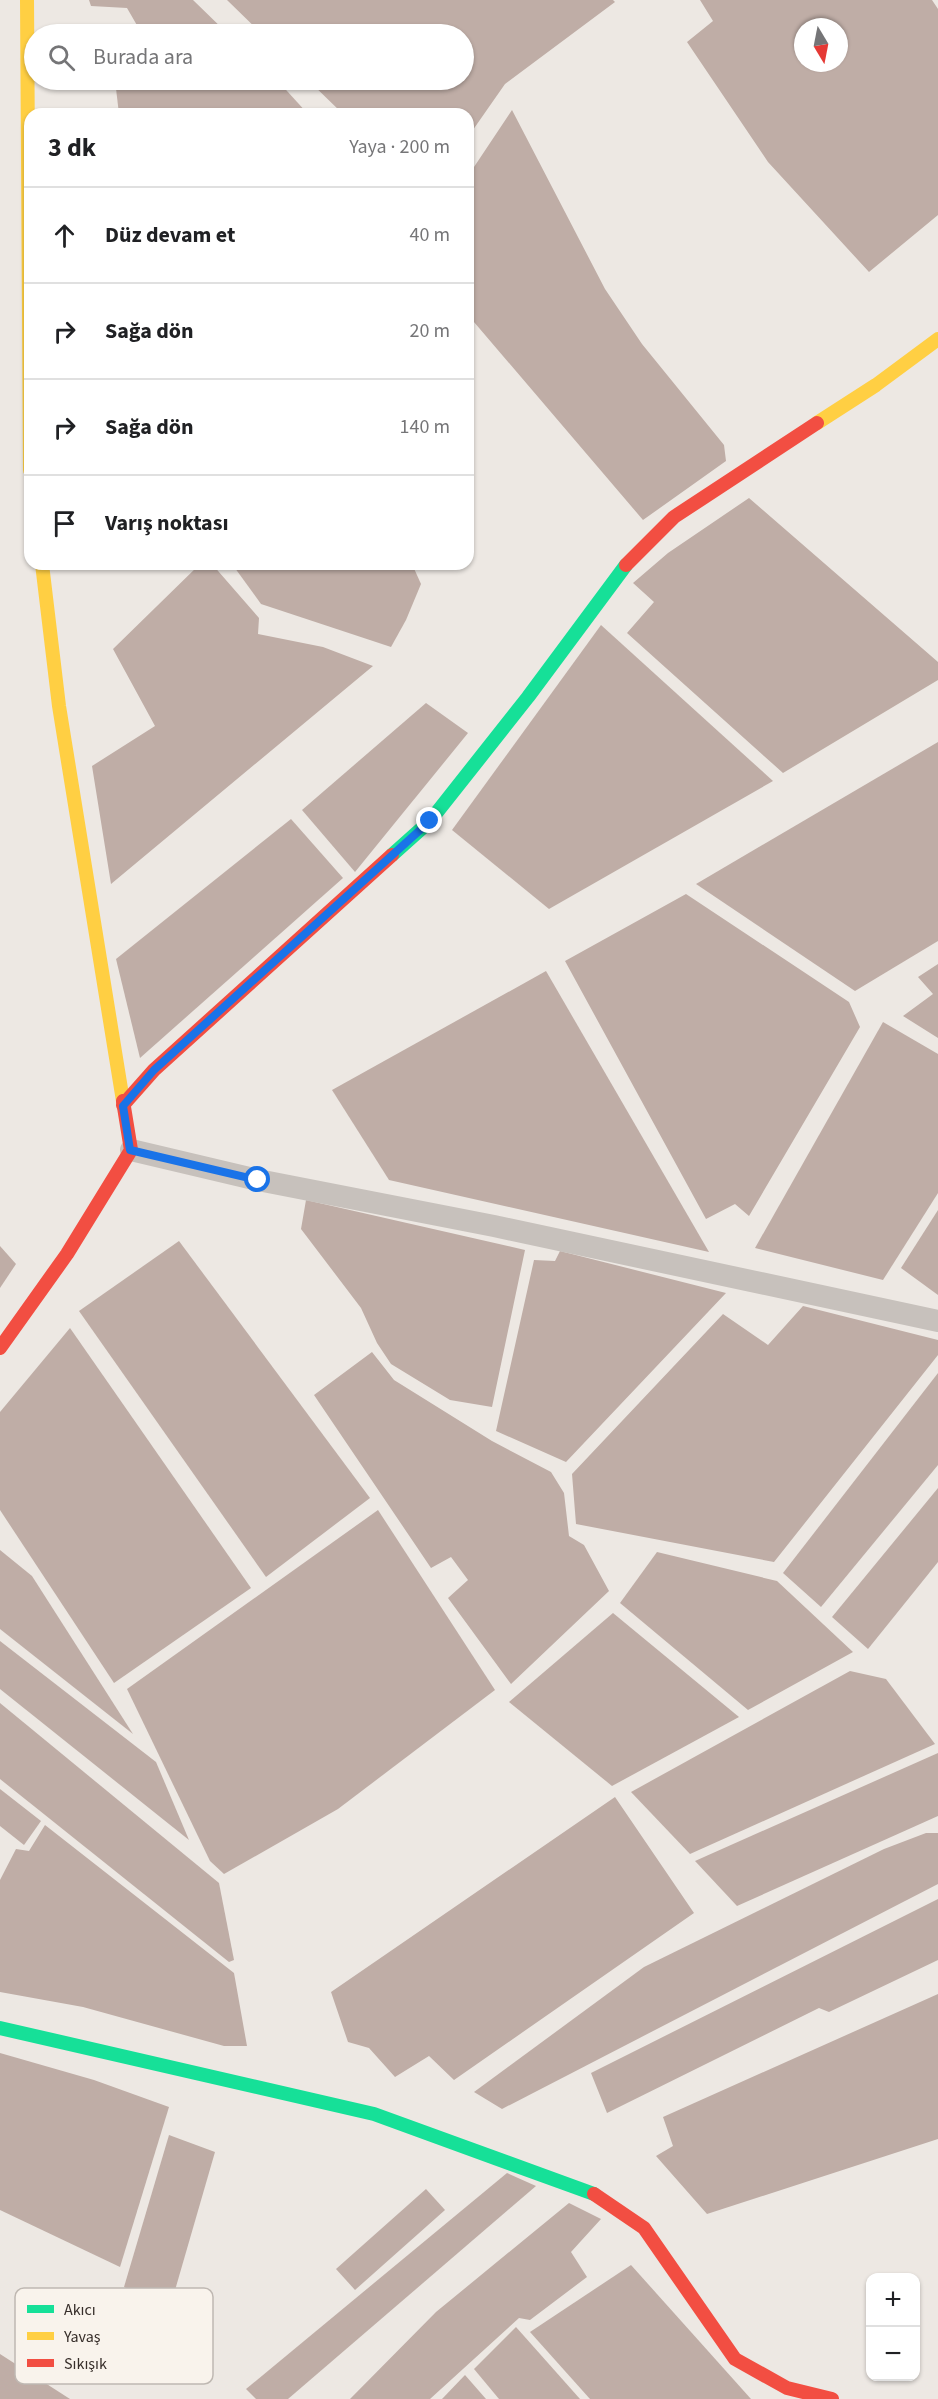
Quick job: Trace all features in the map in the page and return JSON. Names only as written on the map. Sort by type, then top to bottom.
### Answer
[{"type":"street","points":[[27,0],[27,24]]},
{"type":"street","points":[[28,90],[28,108]]},
{"type":"street","points":[[123,1106],[154,1070],[430,821],[528,697],[622,569],[674,517],[876,385],[938,339]]},
{"type":"street","points":[[0,1348],[67,1254],[130,1150],[59,706],[43,570]]},
{"type":"street","points":[[130,1150],[258,1180],[494,1226],[938,1321]]},
{"type":"street","points":[[0,2028],[374,2114],[598,2195],[644,2228],[735,2359],[787,2388],[832,2399]]},
{"type":"building","points":[[89,0],[193,0],[218,24],[136,24],[127,8],[91,6]]},
{"type":"building","points":[[227,0],[613,0],[615,2],[505,84],[474,128],[474,108],[337,108],[318,90],[474,90],[474,24],[252,24]]},
{"type":"building","points":[[700,0],[932,0],[938,9],[938,215],[869,272],[768,162],[687,42],[713,21]]},
{"type":"building","points":[[116,90],[286,90],[303,108],[118,108]]},
{"type":"building","points":[[512,110],[605,289],[642,344],[724,445],[726,461],[643,520],[474,322],[474,167]]},
{"type":"building","points":[[749,498],[938,662],[938,680],[783,773],[627,633],[654,602],[633,583],[668,553]]},
{"type":"building","points":[[194,570],[217,570],[259,618],[258,634],[323,647],[373,666],[111,884],[92,766],[155,726],[113,649]]},
{"type":"building","points":[[236,570],[415,570],[421,584],[406,620],[391,647],[261,604]]},
{"type":"building","points":[[601,625],[773,781],[549,909],[452,830]]},
{"type":"building","points":[[426,703],[468,733],[355,872],[302,810]]},
{"type":"building","points":[[938,742],[938,941],[855,991],[696,884]]},
{"type":"building","points":[[291,819],[343,878],[140,1058],[116,959]]},
{"type":"building","points":[[686,894],[849,1002],[860,1027],[749,1216],[735,1204],[706,1219],[565,961]]},
{"type":"building","points":[[938,964],[938,1038],[903,1016],[933,994],[918,977]]},
{"type":"building","points":[[546,971],[709,1252],[389,1180],[332,1090]]},
{"type":"building","points":[[883,1022],[938,1054],[938,1193],[883,1280],[755,1248]]},
{"type":"building","points":[[306,1200],[525,1250],[492,1407],[450,1400],[391,1364],[377,1343],[361,1308],[301,1229]]},
{"type":"building","points":[[938,1210],[938,1295],[901,1268]]},
{"type":"building","points":[[179,1241],[370,1498],[266,1577],[79,1311]]},
{"type":"building","points":[[0,1246],[16,1264],[0,1288]]},
{"type":"building","points":[[560,1251],[726,1293],[566,1462],[496,1431],[534,1260],[555,1261]]},
{"type":"building","points":[[803,1306],[938,1340],[938,1355],[774,1562],[576,1524],[572,1474],[723,1314],[768,1345]]},
{"type":"building","points":[[70,1328],[251,1588],[114,1683],[0,1510],[0,1412]]},
{"type":"building","points":[[372,1352],[394,1380],[492,1441],[551,1472],[564,1493],[569,1536],[584,1545],[609,1591],[511,1684],[448,1598],[468,1580],[451,1557],[431,1568],[314,1395]]},
{"type":"building","points":[[938,1373],[938,1465],[821,1607],[783,1573]]},
{"type":"building","points":[[938,1488],[938,1562],[868,1649],[832,1617]]},
{"type":"building","points":[[378,1510],[495,1690],[338,1809],[224,1874],[210,1861],[127,1689]]},
{"type":"building","points":[[0,1550],[32,1576],[133,1734],[0,1629]]},
{"type":"building","points":[[657,1552],[777,1581],[853,1652],[748,1710],[620,1603]]},
{"type":"building","points":[[613,1613],[739,1717],[612,1786],[509,1702]]},
{"type":"building","points":[[0,1641],[156,1762],[189,1840],[0,1689]]},
{"type":"building","points":[[850,1671],[886,1679],[935,1744],[690,1854],[631,1792]]},
{"type":"building","points":[[0,1703],[219,1883],[234,1960],[229,1962],[0,1779]]},
{"type":"building","points":[[938,1753],[938,1816],[737,1906],[695,1861]]},
{"type":"building","points":[[0,1789],[41,1821],[24,1845],[0,1826]]},
{"type":"building","points":[[615,1797],[694,1913],[454,2080],[429,2056],[395,2077],[369,2048],[348,2042],[331,1992]]},
{"type":"building","points":[[45,1825],[234,1973],[247,2046],[224,2046],[83,2007],[0,1992],[0,1880],[16,1849],[29,1851]]},
{"type":"building","points":[[926,1833],[938,1833],[938,1884],[502,2109],[474,2092],[644,1967],[884,1849]]},
{"type":"building","points":[[938,1899],[938,1960],[829,2012],[819,2008],[607,2113],[591,2073]]},
{"type":"building","points":[[938,1994],[938,2139],[707,2214],[656,2156],[673,2146],[663,2117]]},
{"type":"building","points":[[0,2053],[94,2080],[169,2107],[120,2267],[0,2210]]},
{"type":"building","points":[[169,2135],[215,2152],[176,2288],[124,2287]]},
{"type":"building","points":[[507,2173],[536,2186],[288,2399],[256,2399],[246,2389]]},
{"type":"building","points":[[426,2189],[445,2210],[355,2290],[336,2269]]},
{"type":"building","points":[[569,2203],[601,2219],[571,2252],[587,2277],[530,2320],[519,2318],[430,2399],[350,2399],[436,2312]]},
{"type":"building","points":[[631,2265],[751,2399],[590,2399],[530,2332]]},
{"type":"building","points":[[516,2327],[580,2399],[499,2399],[474,2369]]},
{"type":"building","points":[[0,2354],[15,2364],[15,2384],[47,2384],[70,2399],[0,2399]]},
{"type":"building","points":[[465,2375],[486,2399],[442,2399]]},
{"type":"traffic: fast","points":[[392,855],[430,821],[528,697],[626,565]]},
{"type":"traffic: fast","points":[[0,2028],[374,2114],[594,2194]]},
{"type":"traffic: slow","points":[[27,0],[27,24]]},
{"type":"traffic: slow","points":[[28,90],[28,108]]},
{"type":"traffic: slow","points":[[817,423],[876,385],[938,339]]},
{"type":"traffic: slow","points":[[43,570],[59,706],[123,1101]]},
{"type":"traffic: jam","points":[[626,565],[674,517],[817,423]]},
{"type":"traffic: jam","points":[[123,1105],[154,1070],[392,855]]},
{"type":"traffic: jam","points":[[0,1348],[67,1254],[131,1150],[123,1101]]},
{"type":"traffic: jam","points":[[594,2194],[644,2228],[735,2359],[787,2388],[832,2399]]},
{"type":"route","points":[[258,1180],[130,1150],[123,1106],[154,1070],[430,821]]}]
